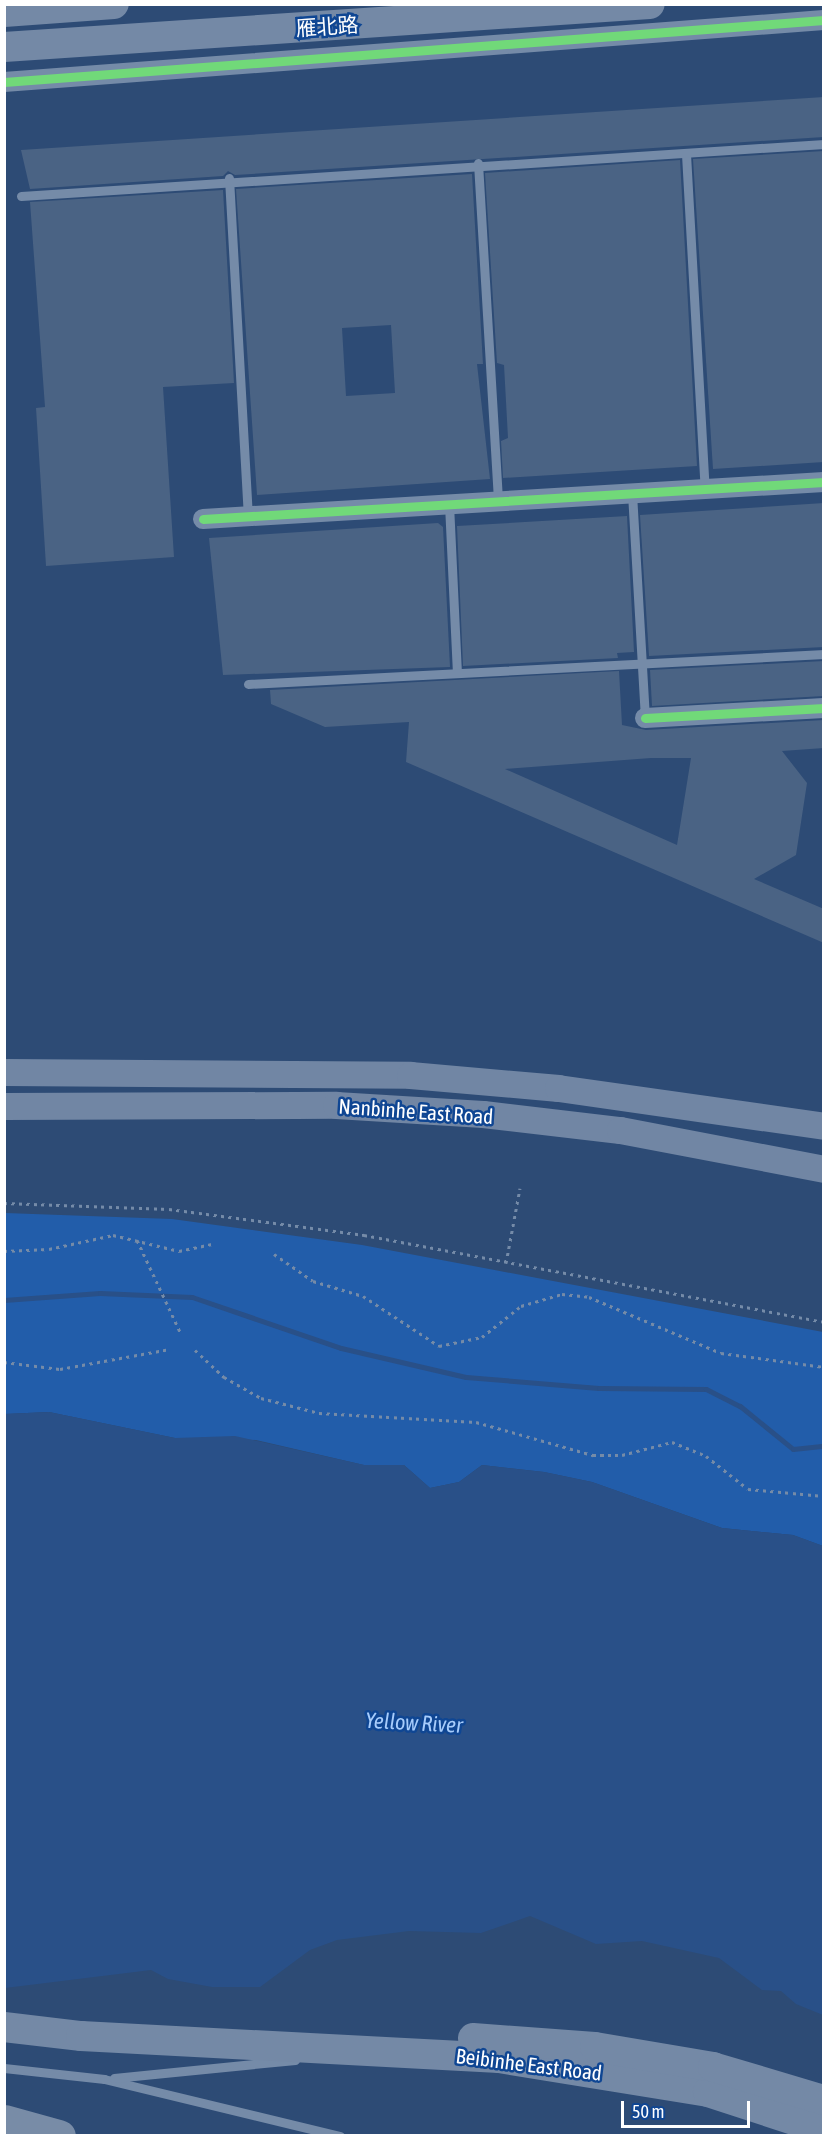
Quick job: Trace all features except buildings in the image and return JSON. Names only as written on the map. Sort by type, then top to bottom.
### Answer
[{"type":"highway","points":[[4,2121],[59,2136]]},
{"type":"main road","points":[[4,12],[114,4]]},
{"type":"main road","name":"雁北路","points":[[4,47],[650,4]]},
{"type":"main road","name":"Nanbinhe East Road","points":[[4,1072],[410,1075],[558,1088],[824,1126]]},
{"type":"main road","name":"Nanbinhe East Road","points":[[4,1106],[336,1105],[483,1114],[620,1130],[824,1169]]},
{"type":"main road","name":"Beibinhe East Road","points":[[4,2027],[81,2036],[371,2048],[598,2071],[708,2092],[824,2130]]},
{"type":"main road","name":"Beibinhe East Road","points":[[371,2048],[489,2036],[595,2046],[713,2067],[824,2100]]},
{"type":"street","points":[[4,82],[824,20]]},
{"type":"street","points":[[203,519],[824,482]]},
{"type":"street","points":[[645,718],[824,708]]},
{"type":"lane","points":[[21,196],[229,178],[686,154],[824,144]]},
{"type":"lane","points":[[686,154],[705,489]]},
{"type":"lane","points":[[478,164],[498,501]]},
{"type":"lane","points":[[229,178],[248,517]]},
{"type":"lane","points":[[632,494],[645,718]]},
{"type":"lane","points":[[449,504],[457,673]]},
{"type":"lane","points":[[248,684],[643,661],[824,654]]},
{"type":"lane","points":[[104,2079],[371,2048]]},
{"type":"lane","points":[[4,2068],[104,2079],[340,2136]]},
{"type":"path","points":[[506,1263],[520,1188]]},
{"type":"path","points":[[4,1203],[169,1209],[364,1235],[824,1322]]},
{"type":"path","points":[[4,1251],[49,1249],[113,1235],[179,1251],[213,1244]]},
{"type":"path","points":[[137,1240],[181,1334]]},
{"type":"path","points":[[274,1254],[313,1281],[363,1296],[439,1346],[482,1337],[521,1306],[562,1294],[589,1297],[721,1353],[824,1367]]},
{"type":"path","points":[[4,1362],[60,1369],[170,1349]]},
{"type":"path","points":[[195,1350],[224,1377],[261,1398],[319,1413],[476,1422],[593,1455],[622,1455],[672,1442],[706,1456],[748,1489],[824,1496]]},
{"type":"shaded area","points":[[5,1213],[172,1219],[362,1245],[823,1332],[823,1546],[793,1535],[722,1528],[592,1482],[544,1472],[482,1465],[459,1482],[430,1488],[404,1465],[364,1465],[256,1440],[175,1438],[49,1412],[5,1414]]},
{"type":"water","name":"Yellow River","points":[[49,1412],[175,1438],[235,1436],[364,1465],[404,1465],[430,1488],[459,1482],[482,1465],[544,1472],[592,1482],[722,1528],[793,1535],[823,1546],[823,2015],[796,2004],[781,1991],[762,1990],[719,1958],[642,1941],[596,1944],[530,1916],[481,1933],[409,1931],[337,1940],[310,1950],[260,1987],[212,1987],[168,1979],[151,1970],[5,1988],[5,1414]]},
{"type":"waterway","points":[[4,1300],[100,1293],[192,1297],[341,1348],[466,1377],[599,1388],[706,1389],[740,1406],[793,1449],[824,1446]]},
{"type":"cycle path","points":[[4,82],[824,20]]},
{"type":"cycle path","points":[[203,519],[824,482]]},
{"type":"cycle path","points":[[645,718],[824,708]]}]
